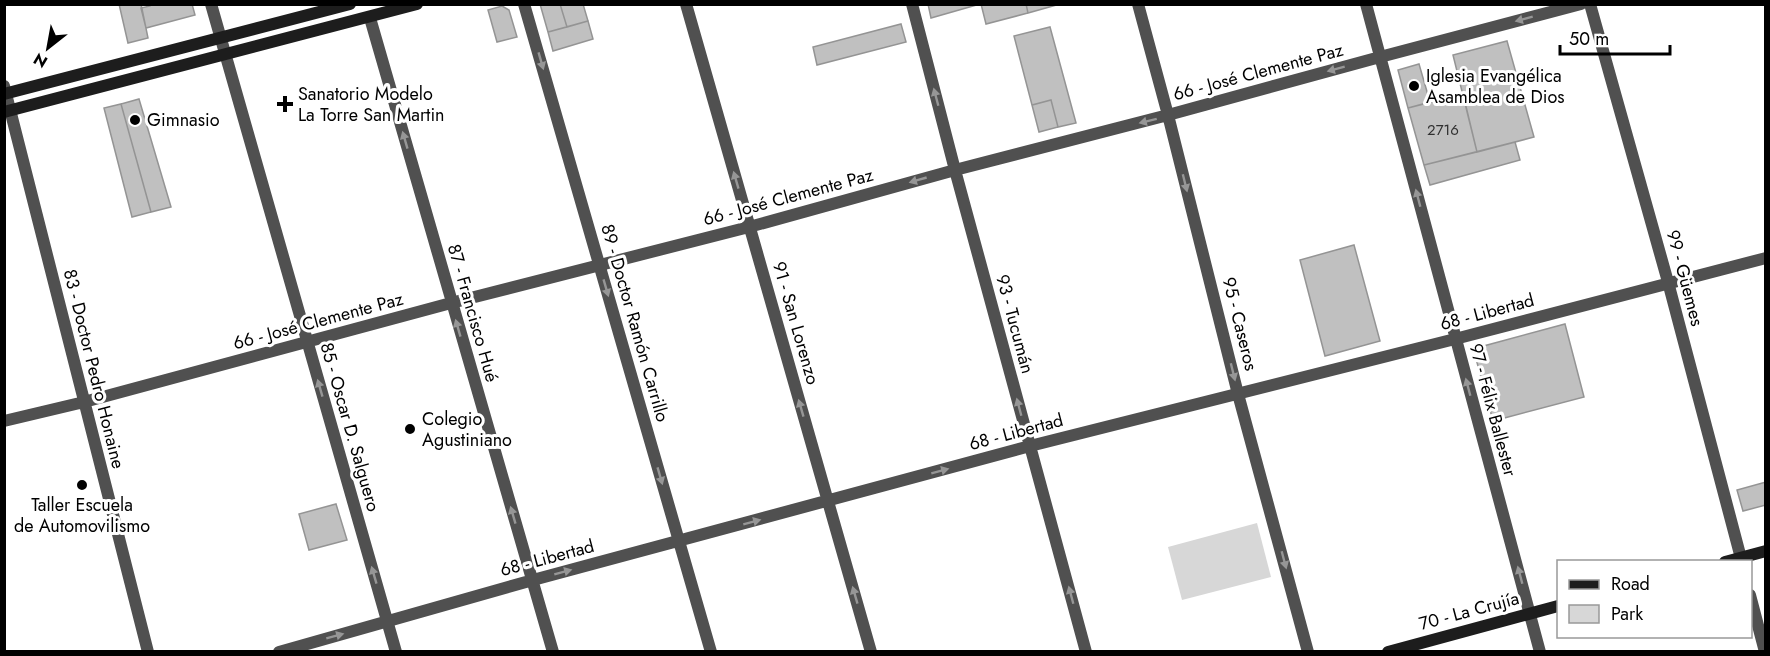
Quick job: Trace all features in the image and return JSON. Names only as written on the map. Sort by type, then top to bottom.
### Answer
[{"type":"main road","points":[[5,92],[350,4]]},
{"type":"main road","points":[[8,112],[417,4]]},
{"type":"main road","points":[[1741,559],[1766,551]]},
{"type":"main road","name":"70 - La Crujía","points":[[1388,651],[1557,606]]},
{"type":"street","name":"85 - Oscar D. Salguero","points":[[211,4],[396,651]]},
{"type":"street","name":"89 - Doctor Ramón Carrillo","points":[[524,4],[711,651]]},
{"type":"street","name":"91 - San Lorenzo","points":[[686,4],[871,651]]},
{"type":"street","name":"93 - Tucumán","points":[[912,4],[1086,651]]},
{"type":"street","name":"95 - Caseros","points":[[1138,4],[1308,651]]},
{"type":"street","name":"97 - Félix Ballester","points":[[1366,4],[1540,651]]},
{"type":"street","name":"66 - José Clemente Paz","points":[[4,421],[749,227],[1581,4]]},
{"type":"street","name":"99 - Güemes","points":[[1590,4],[1668,282],[1741,559]]},
{"type":"street","name":"87 - Francisco Hué","points":[[370,18],[553,651]]},
{"type":"street","name":"83 - Doctor Pedro Honaine","points":[[5,92],[8,112],[148,651]]},
{"type":"street","name":"68 - Libertad","points":[[279,651],[1030,446],[1766,258]]},
{"type":"street","points":[[1752,602],[1765,651]]},
{"type":"green space","points":[[1257,523],[1271,577],[1182,600],[1168,547]]},
{"type":"building","points":[[119,4],[141,4],[148,38],[128,43]]},
{"type":"building","points":[[150,4],[192,4],[195,15],[146,28],[141,8],[150,6]]},
{"type":"building","points":[[540,4],[560,4],[567,27],[548,32]]},
{"type":"building","points":[[560,4],[583,4],[588,21],[567,27]]},
{"type":"building","points":[[928,4],[980,4],[931,18]]},
{"type":"building","points":[[981,4],[1026,4],[1028,13],[986,24]]},
{"type":"building","points":[[1026,4],[1060,4],[1028,13]]},
{"type":"building","points":[[502,6],[509,10],[517,37],[497,42],[488,10]]},
{"type":"building","points":[[588,21],[593,39],[553,51],[548,32]]},
{"type":"building","points":[[901,24],[906,42],[817,65],[813,47]]},
{"type":"building","points":[[1050,27],[1076,123],[1058,127],[1051,100],[1032,105],[1014,36]]},
{"type":"building","points":[[1507,41],[1534,137],[1477,152],[1453,55]]},
{"type":"building","name":"Iglesia Evangélica Asamblea de Dios","points":[[1419,64],[1430,102],[1408,108],[1398,70]]},
{"type":"building","points":[[1463,94],[1477,152],[1424,165],[1408,108]]},
{"type":"building","points":[[139,99],[171,207],[151,212],[121,104]]},
{"type":"building","points":[[1051,100],[1058,127],[1039,132],[1032,105]]},
{"type":"building","points":[[121,104],[151,212],[132,217],[104,108]]},
{"type":"building","points":[[1515,142],[1520,160],[1430,185],[1424,165]]},
{"type":"building","points":[[1354,245],[1380,341],[1325,356],[1300,260]]},
{"type":"building","points":[[1565,324],[1584,397],[1493,421],[1475,355],[1480,347]]},
{"type":"building","points":[[1766,482],[1766,505],[1743,511],[1737,490]]},
{"type":"building","points":[[336,504],[347,540],[309,550],[299,514]]},
{"type":"place","name":"Iglesia Evangélica Asamblea de Dios","points":[[1414,86]]},
{"type":"place","name":"Sanatorio Modelo La Torre San Martin","points":[[285,104]]},
{"type":"place","name":"Gimnasio","points":[[135,120]]},
{"type":"place","name":"Colegio Agustiniano","points":[[410,429]]},
{"type":"place","name":"Taller Escuela de Automovilismo","points":[[82,485]]}]
